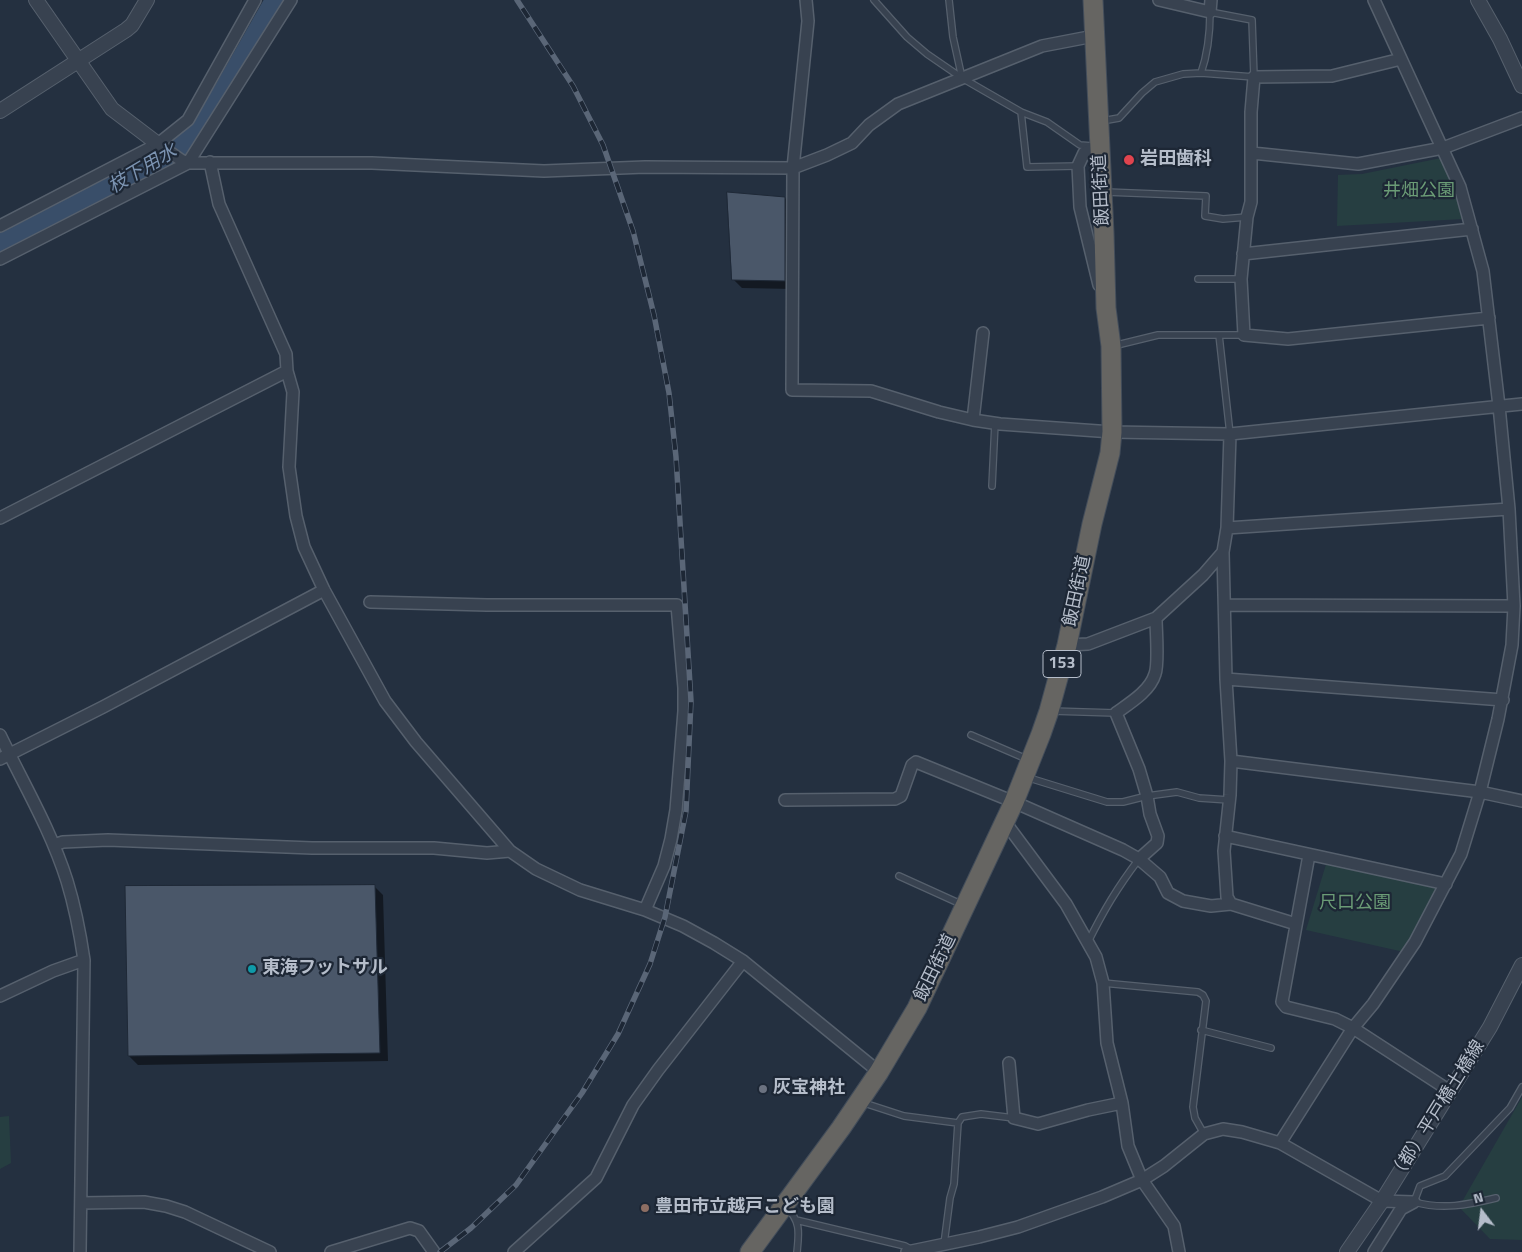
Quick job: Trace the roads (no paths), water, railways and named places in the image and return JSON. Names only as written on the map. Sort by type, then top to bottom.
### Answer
[{"type":"highway","name":"飯田街道","points":[[750,1252],[859,1102],[917,1008],[1014,802],[1049,711],[1110,453],[1112,432],[1110,346],[1106,308],[1093,0]]},
{"type":"street","points":[[36,0],[112,109],[184,162]]},
{"type":"street","points":[[0,110],[78,62],[132,25],[147,0]]},
{"type":"street","points":[[0,226],[158,144],[188,120],[256,0]]},
{"type":"street","points":[[184,162],[291,0]]},
{"type":"street","points":[[806,0],[808,20],[793,168],[792,390],[872,391],[939,412],[974,420],[1112,432],[1230,434],[1522,404]]},
{"type":"street","points":[[1159,0],[1210,6]]},
{"type":"street","points":[[1280,1143],[1353,1028],[1373,1004],[1415,942],[1464,848],[1503,700],[1512,645],[1514,606],[1509,509],[1483,271],[1460,187],[1374,0]]},
{"type":"street","points":[[1478,0],[1500,39],[1522,86]]},
{"type":"street","points":[[0,259],[184,162],[372,163],[544,171],[645,167],[793,168],[852,143],[869,125],[898,104],[1008,58],[1042,46],[1094,36]]},
{"type":"street","points":[[1402,59],[1332,76],[1254,77],[1251,112],[1251,202],[1247,217],[1241,279],[1244,335],[1288,339],[1489,318]]},
{"type":"street","points":[[1252,153],[1358,164],[1443,148],[1522,118]]},
{"type":"street","points":[[1100,147],[1084,153],[1078,166],[1080,206],[1089,248],[1106,308]]},
{"type":"street","points":[[210,162],[219,204],[286,354],[287,371],[294,392],[289,467],[296,516],[304,547],[324,590],[385,701],[416,742],[510,851],[536,869],[580,890],[645,910],[682,926],[743,961],[878,1072]]},
{"type":"street","points":[[1243,254],[1472,229]]},
{"type":"street","points":[[974,420],[984,333]]},
{"type":"street","points":[[0,518],[287,371]]},
{"type":"street","points":[[1230,434],[1227,528],[1223,552],[1226,680],[1231,761],[1224,874],[1227,897],[1231,904]]},
{"type":"street","points":[[1227,528],[1509,509]]},
{"type":"street","points":[[1066,645],[1088,644],[1156,618],[1203,575],[1223,552]]},
{"type":"street","points":[[5,757],[324,590]]},
{"type":"street","points":[[370,602],[497,605],[677,605],[684,688],[684,711],[676,810],[664,866],[645,910]]},
{"type":"street","points":[[1225,605],[1514,606]]},
{"type":"street","points":[[1139,860],[1157,843],[1158,836],[1150,814],[1148,796],[1130,744],[1116,713],[1146,689],[1155,676],[1156,618]]},
{"type":"street","points":[[1226,680],[1503,700]]},
{"type":"street","points":[[0,735],[5,757],[54,845],[78,918],[84,960],[85,1004],[80,1252]]},
{"type":"street","points":[[1231,761],[1480,792],[1522,801]]},
{"type":"street","points":[[785,800],[895,799],[901,796],[912,765],[916,762],[1124,850],[1160,878],[1168,893],[1183,901],[1211,906],[1231,904],[1296,924]]},
{"type":"street","points":[[1004,822],[1066,904],[1096,957],[1102,983],[1107,1043],[1122,1103],[1128,1146],[1142,1180],[1174,1226],[1179,1252]]},
{"type":"street","points":[[1225,836],[1446,884]]},
{"type":"street","points":[[54,845],[64,842],[108,840],[312,848],[434,848],[487,853],[510,851]]},
{"type":"street","points":[[1309,855],[1283,1004],[1286,1007],[1335,1019],[1353,1028],[1450,1091]]},
{"type":"street","points":[[0,996],[53,971],[84,960]]},
{"type":"street","points":[[514,1252],[596,1178],[633,1105],[743,961]]},
{"type":"street","name":"（都）平戸橋土橋線","points":[[1347,1252],[1382,1201],[1490,1027],[1522,964]]},
{"type":"street","points":[[1009,1063],[1014,1118],[1038,1124],[1122,1103]]},
{"type":"street","points":[[910,1251],[945,1248],[1052,1216],[1102,1197],[1142,1180],[1164,1166],[1204,1134],[1223,1129],[1242,1132],[1280,1143],[1382,1201],[1414,1202]]},
{"type":"street","points":[[81,1203],[144,1202],[166,1206],[185,1212],[270,1252]]},
{"type":"street","points":[[1374,1252],[1401,1209],[1414,1202]]},
{"type":"street","points":[[331,1252],[410,1228],[419,1231],[434,1252]]},
{"type":"lane","points":[[874,0],[907,37],[927,54],[962,78],[1021,112],[1047,122],[1080,145],[1100,147]]},
{"type":"lane","points":[[949,0],[953,37],[962,78]]},
{"type":"lane","points":[[1098,121],[1119,118],[1155,82],[1183,74],[1201,73],[1254,77],[1252,20],[1210,6],[1210,34],[1207,56],[1201,73]]},
{"type":"lane","points":[[1021,112],[1027,168],[1078,166]]},
{"type":"lane","points":[[1101,192],[1206,196],[1205,216],[1223,219],[1247,217]]},
{"type":"lane","points":[[1198,279],[1241,279]]},
{"type":"lane","points":[[1110,346],[1158,335],[1244,335]]},
{"type":"lane","points":[[1219,335],[1230,434]]},
{"type":"lane","points":[[992,486],[995,423]]},
{"type":"lane","points":[[1049,711],[1116,713]]},
{"type":"lane","points":[[971,735],[1028,768],[1107,802],[1123,802],[1177,792],[1199,798],[1229,800]]},
{"type":"lane","points":[[1088,942],[1107,904],[1139,860]]},
{"type":"lane","points":[[899,876],[965,906]]},
{"type":"lane","points":[[1102,983],[1198,992],[1203,995],[1206,1000],[1193,1108],[1195,1118],[1204,1134]]},
{"type":"lane","points":[[1201,1030],[1272,1048]]},
{"type":"lane","points":[[1496,1198],[1459,1207],[1428,1206],[1414,1202],[1420,1186],[1445,1176],[1510,1108],[1522,1087]]},
{"type":"lane","points":[[859,1102],[904,1116],[958,1123]]},
{"type":"lane","points":[[945,1248],[950,1198],[954,1184],[958,1123],[962,1117],[981,1114],[1014,1118]]},
{"type":"lane","points":[[784,1206],[794,1215],[796,1220],[799,1233],[797,1252]]},
{"type":"lane","points":[[796,1220],[905,1246],[910,1251]]},
{"type":"waterway","name":"枝下用水","points":[[0,245],[149,170],[185,145],[205,125],[278,0]]},
{"type":"railway","points":[[440,1252],[471,1228],[516,1185],[582,1093],[618,1034],[650,964],[665,917],[686,811],[691,701],[676,457],[669,393],[654,315],[633,231],[603,145],[573,86],[517,0]]},
{"type":"place","name":"岩田歯科","points":[[1129,160]]},
{"type":"place","name":"東海フットサル","points":[[252,969]]},
{"type":"place","name":"灰宝神社","points":[[763,1089]]},
{"type":"place","name":"豊田市立越戸こども園","points":[[645,1208]]},
{"type":"park label","name":"井畑公園","points":[[1419,192]]},
{"type":"park label","name":"尺口公園","points":[[1355,904]]}]
